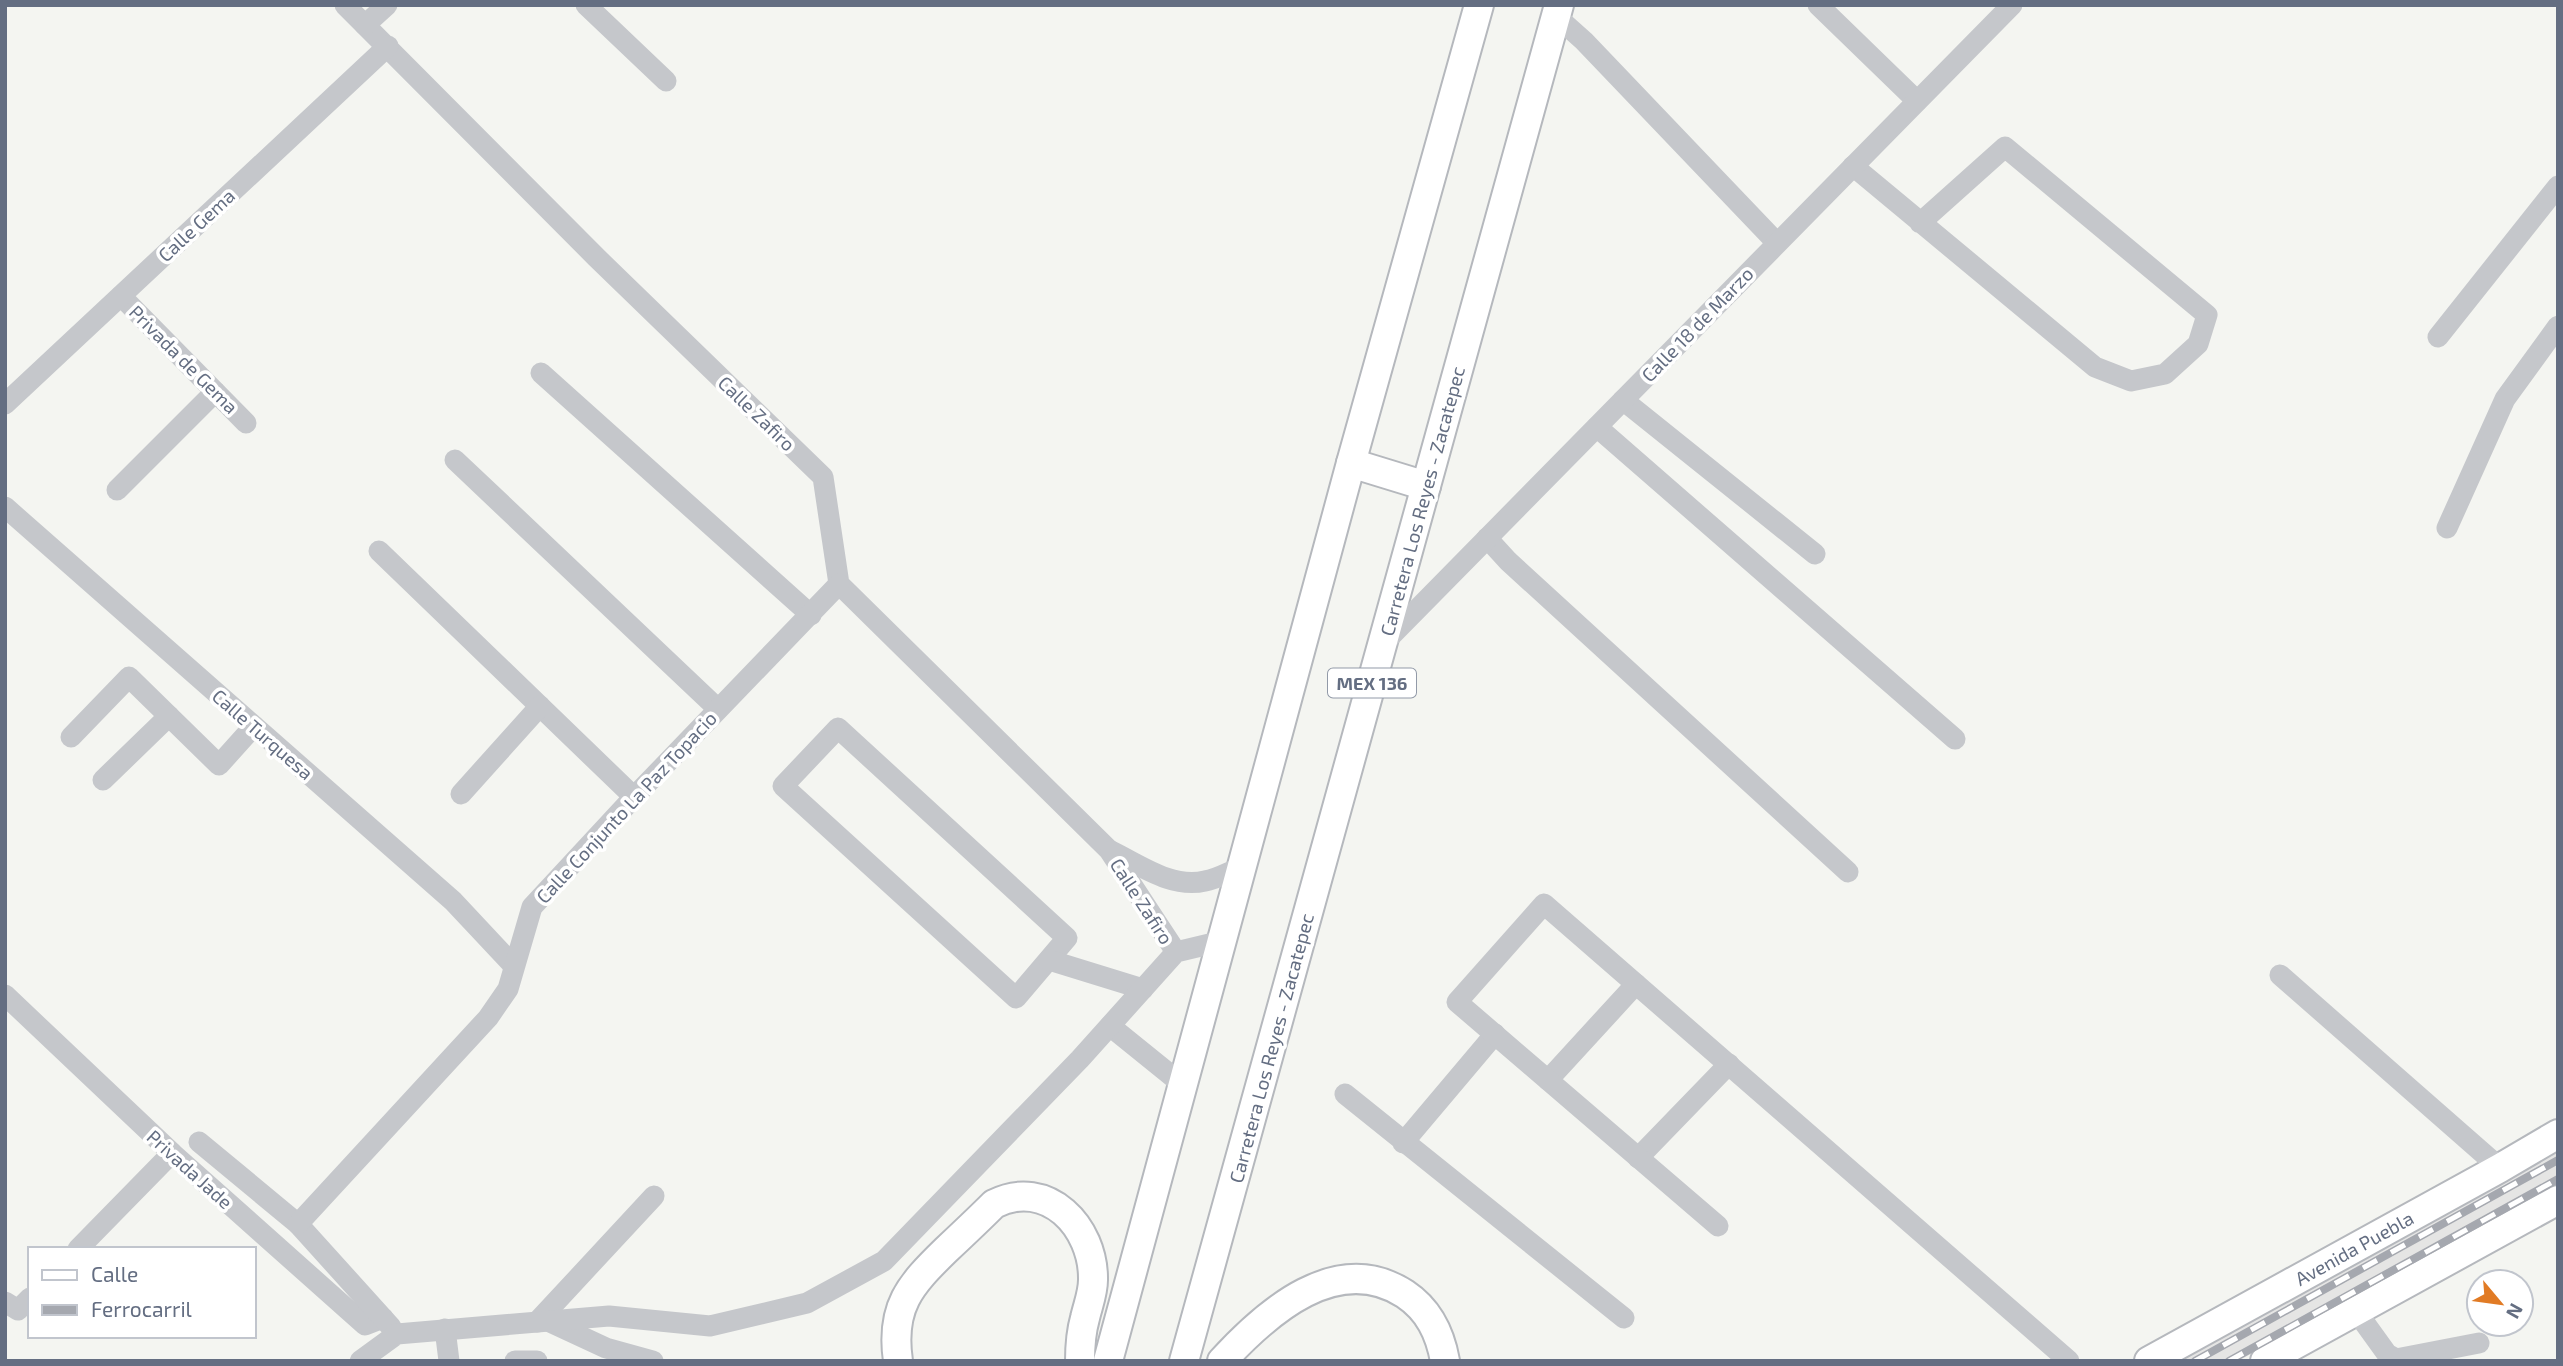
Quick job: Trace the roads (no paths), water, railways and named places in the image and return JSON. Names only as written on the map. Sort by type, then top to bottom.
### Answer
[{"type":"main road","points":[[1108,1361],[1351,463],[1479,5]]},
{"type":"main road","name":"Carretera Los Reyes - Zacatepec","points":[[1184,1361],[1557,11]]},
{"type":"main road","points":[[1351,463],[1426,486]]},
{"type":"main road","name":"Avenida Puebla","points":[[2148,1361],[2558,1134]]},
{"type":"main road","points":[[898,1361],[898,1322],[903,1304],[916,1280],[994,1204],[1025,1195],[1042,1199],[1060,1209],[1076,1226],[1087,1250],[1093,1279],[1082,1333],[1080,1361]]},
{"type":"main road","points":[[2265,1361],[2558,1200]]},
{"type":"main road","points":[[1222,1361],[1256,1325],[1292,1299],[1325,1283],[1350,1278],[1386,1284],[1411,1298],[1431,1320],[1438,1333],[1444,1361]]},
{"type":"street","name":"Calle Zafiro","points":[[345,5],[596,257],[823,477],[839,584],[1109,850],[1176,953]]},
{"type":"street","points":[[365,25],[387,5]]},
{"type":"street","points":[[586,5],[666,81]]},
{"type":"street","points":[[1818,5],[1917,101]]},
{"type":"street","name":"Calle 18 de Marzo","points":[[1382,644],[2012,5]]},
{"type":"street","points":[[1557,11],[1777,243]]},
{"type":"street","name":"Calle Gema","points":[[5,404],[388,46]]},
{"type":"street","points":[[1853,166],[1920,223],[2095,367],[2131,381],[2165,374],[2198,344],[2207,315],[2005,147],[1920,223]]},
{"type":"street","points":[[2438,337],[2558,186]]},
{"type":"street","name":"Privada de Gema","points":[[121,296],[246,423]]},
{"type":"street","points":[[2447,528],[2505,399],[2558,326]]},
{"type":"street","points":[[541,373],[811,615]]},
{"type":"street","points":[[117,490],[215,392]]},
{"type":"street","points":[[1623,400],[1815,554]]},
{"type":"street","points":[[1597,427],[1955,739]]},
{"type":"street","points":[[455,460],[718,709]]},
{"type":"street","name":"Calle Turquesa","points":[[5,507],[453,901],[514,967]]},
{"type":"street","points":[[1487,538],[1508,561],[1848,872]]},
{"type":"street","points":[[379,551],[634,797]]},
{"type":"street","name":"Calle Conjunto La Paz Topacio","points":[[298,1224],[488,1018],[508,989],[532,907],[839,584]]},
{"type":"street","points":[[71,737],[129,677],[219,765],[254,726]]},
{"type":"street","points":[[461,794],[540,706]]},
{"type":"street","points":[[103,780],[169,716]]},
{"type":"street","points":[[838,729],[1067,938],[1049,960],[1016,998],[783,786],[838,729]]},
{"type":"street","name":"Calle Zafiro","points":[[1109,850],[1168,879],[1182,883],[1205,881],[1242,867]]},
{"type":"street","points":[[1718,1226],[1457,1002],[1544,904],[2069,1361]]},
{"type":"street","points":[[360,1361],[397,1334],[609,1316],[710,1326],[807,1303],[884,1261],[1110,1026],[1176,953],[1222,940]]},
{"type":"street","points":[[1049,960],[1143,989]]},
{"type":"street","points":[[2280,975],[2500,1168]]},
{"type":"street","points":[[1548,1080],[1636,984]]},
{"type":"street","name":"Privada Jade","points":[[5,995],[172,1153],[365,1325],[383,1318]]},
{"type":"street","points":[[1110,1026],[1183,1085]]},
{"type":"street","points":[[1403,1143],[1495,1034]]},
{"type":"street","points":[[1638,1158],[1730,1064]]},
{"type":"street","points":[[1345,1094],[1624,1318]]},
{"type":"street","points":[[199,1142],[298,1224],[397,1334]]},
{"type":"street","points":[[80,1247],[172,1153]]},
{"type":"street","points":[[542,1321],[654,1196]]},
{"type":"street","points":[[5,1302],[18,1310],[28,1300]]},
{"type":"street","points":[[2357,1311],[2387,1354],[2396,1359],[2479,1343]]},
{"type":"street","points":[[542,1321],[606,1348],[653,1361]]},
{"type":"street","points":[[445,1329],[449,1361]]},
{"type":"street","points":[[515,1361],[537,1361]]},
{"type":"railway","points":[[2195,1361],[2558,1160]]},
{"type":"railway","points":[[2229,1361],[2558,1179]]}]
